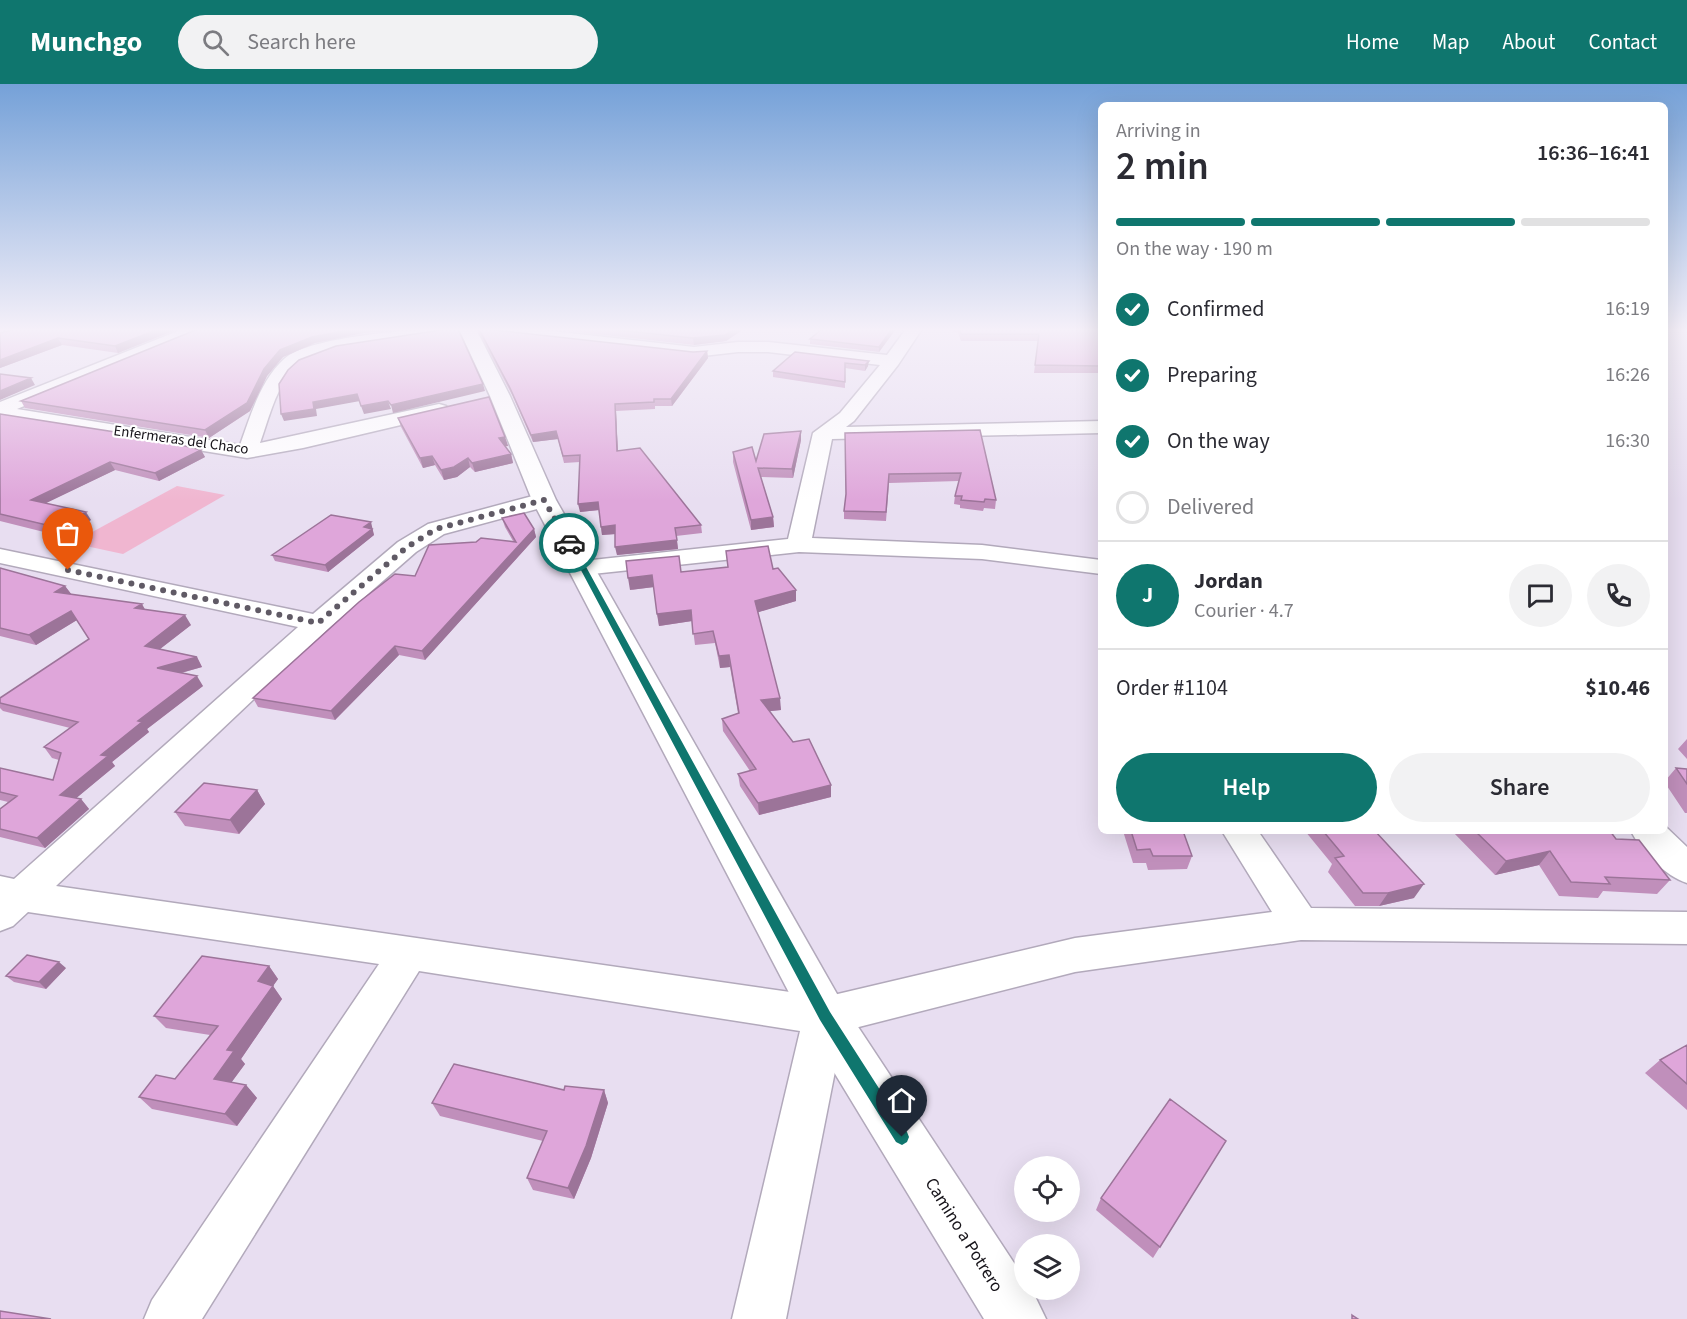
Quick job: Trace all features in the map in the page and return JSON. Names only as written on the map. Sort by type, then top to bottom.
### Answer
[{"type":"street","points":[[0,410],[56,387]]},
{"type":"street","points":[[247,452],[274,387]]},
{"type":"street","name":"Camino a Potrero","points":[[485,387],[489,399],[825,1016],[1017,1319]]},
{"type":"street","points":[[799,545],[823,432],[847,417],[871,387]]},
{"type":"street","name":"Enfermeras del Chaco","points":[[0,410],[247,452],[303,442],[454,407]]},
{"type":"street","points":[[823,432],[1098,427]]},
{"type":"street","points":[[7,901],[318,623],[407,547],[436,529],[544,500]]},
{"type":"street","points":[[583,568],[799,545],[982,552],[1098,567]]},
{"type":"street","points":[[0,556],[318,623]]},
{"type":"street","points":[[1241,834],[1301,924]]},
{"type":"street","points":[[1651,834],[1687,869]]},
{"type":"street","points":[[7,901],[409,952],[825,1016],[1075,955],[1301,924],[1687,928]]},
{"type":"street","points":[[171,1319],[409,952]]},
{"type":"street","points":[[759,1319],[825,1016]]},
{"type":"shaded area","points":[[177,486],[225,495],[123,554],[72,543]]},
{"type":"building","points":[[0,387],[10,387],[0,391]]},
{"type":"building","points":[[56,387],[255,387],[247,403],[205,430],[21,401]]},
{"type":"building","points":[[279,387],[471,387],[391,405],[388,401],[361,406],[357,394],[313,402],[314,409],[281,414]]},
{"type":"building","points":[[680,387],[671,399],[615,404],[617,451],[640,448],[701,525],[675,528],[677,540],[615,547],[615,525],[601,527],[598,502],[578,504],[580,455],[563,456],[556,431],[531,435],[510,388]]},
{"type":"building","points":[[489,397],[505,437],[499,438],[511,454],[472,463],[468,458],[454,467],[441,470],[432,456],[420,458],[398,418]]},
{"type":"building","points":[[0,414],[185,443],[181,445],[201,450],[155,473],[110,462],[31,500],[86,512],[55,527],[0,514]]},
{"type":"building","points":[[980,430],[996,500],[985,499],[984,502],[961,500],[962,496],[955,496],[961,473],[889,474],[886,512],[844,511],[845,433]]},
{"type":"building","points":[[801,431],[792,469],[758,468],[773,517],[751,520],[733,452],[752,447],[756,461],[764,434]]},
{"type":"building","points":[[524,513],[534,529],[422,651],[395,646],[331,711],[253,698],[359,602],[395,574],[415,576],[429,545],[476,542],[481,538],[516,542],[502,518]]},
{"type":"building","points":[[331,515],[371,522],[364,527],[372,529],[325,565],[272,555]]},
{"type":"building","points":[[768,546],[773,569],[778,568],[796,590],[755,601],[780,698],[761,700],[793,742],[809,739],[831,785],[758,803],[738,774],[756,769],[722,719],[739,713],[729,655],[719,656],[713,631],[693,634],[691,610],[657,614],[652,575],[628,578],[626,561],[679,556],[681,572],[728,567],[726,551]]},
{"type":"building","points":[[0,568],[65,586],[55,592],[142,604],[135,608],[185,615],[145,646],[197,657],[157,668],[197,676],[138,721],[142,722],[101,755],[108,756],[60,795],[81,799],[37,838],[0,829],[0,809],[17,796],[0,792],[0,768],[53,780],[61,753],[44,747],[78,722],[0,703],[0,698],[89,639],[71,611],[29,635],[0,628]]},
{"type":"building","points":[[1676,768],[1687,769],[1687,784]]},
{"type":"building","points":[[204,783],[257,790],[230,820],[175,812]]},
{"type":"building","points":[[1132,834],[1184,834],[1192,856],[1153,856],[1150,849],[1137,850]]},
{"type":"building","points":[[1326,834],[1378,834],[1424,884],[1388,893],[1363,893],[1335,858],[1344,856]]},
{"type":"building","points":[[1478,834],[1612,834],[1616,839],[1639,840],[1670,880],[1605,877],[1610,884],[1571,882],[1550,851],[1506,861]]},
{"type":"building","points":[[27,955],[59,962],[39,982],[6,976]]},
{"type":"building","points":[[202,956],[269,966],[258,981],[273,986],[227,1050],[234,1051],[214,1079],[246,1085],[225,1114],[139,1097],[156,1075],[175,1079],[218,1026],[154,1016]]},
{"type":"building","points":[[1687,1045],[1687,1084],[1660,1060]]},
{"type":"building","points":[[454,1064],[564,1090],[565,1086],[604,1090],[586,1146],[568,1188],[527,1178],[547,1131],[432,1103]]},
{"type":"building","points":[[1170,1099],[1226,1141],[1160,1247],[1101,1198]]},
{"type":"building","points":[[0,1311],[51,1319],[0,1319]]},
{"type":"way so far","points":[[68,570],[318,623],[407,547],[436,529],[544,500],[569,543]]},
{"type":"route","points":[[569,543],[825,1016],[902,1137]]}]
